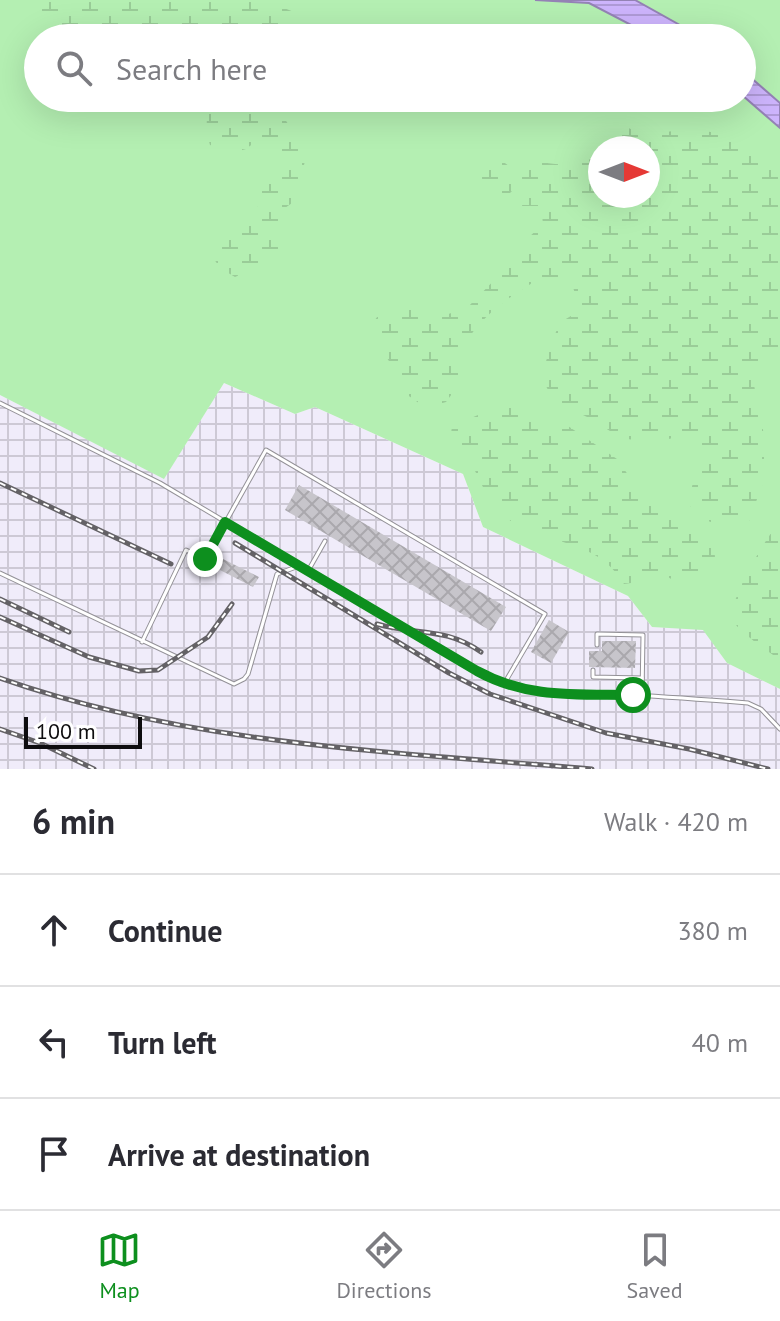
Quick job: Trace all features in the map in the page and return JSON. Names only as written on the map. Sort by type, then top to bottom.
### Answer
[{"type":"lane","points":[[0,403],[160,483],[504,684],[546,693],[748,703],[761,709],[780,729]]},
{"type":"lane","points":[[142,642],[186,550],[205,559],[266,450],[545,614],[504,684]]},
{"type":"lane","points":[[308,571],[325,541]]},
{"type":"lane","points":[[0,573],[229,683],[240,682],[248,674],[277,574],[300,566]]},
{"type":"lane","points":[[597,645],[597,634],[643,635],[642,696]]},
{"type":"lane","points":[[593,670],[593,677],[642,678]]},
{"type":"shaded area","points":[[535,0],[635,0],[678,24],[629,24],[589,3]]},
{"type":"shaded area","points":[[756,82],[780,103],[780,128],[756,107]]},
{"type":"shaded area","points":[[224,383],[295,414],[315,407],[463,474],[483,527],[628,596],[652,627],[703,629],[727,663],[780,689],[780,769],[0,769],[0,395],[164,478]]},
{"type":"green space","points":[[0,0],[535,0],[589,3],[629,24],[24,24],[24,112],[756,112],[756,107],[780,128],[780,689],[727,663],[703,630],[652,627],[628,596],[483,527],[463,474],[315,407],[295,414],[224,383],[164,479],[0,395]]},
{"type":"green space","points":[[7,0],[264,0],[294,12],[300,24],[49,24]]},
{"type":"green space","points":[[635,0],[780,0],[780,103],[756,82],[756,24],[678,24]]},
{"type":"green space","points":[[208,112],[280,112],[308,149],[295,201],[282,210],[273,236],[280,248],[263,264],[235,277],[220,268],[212,256],[216,241],[242,230],[259,205],[257,191],[282,164],[280,144],[260,138],[246,149],[232,153],[210,145]]},
{"type":"green space","points":[[627,127],[644,133],[684,130],[717,133],[749,145],[780,162],[780,360],[764,362],[752,375],[764,435],[764,480],[749,521],[733,530],[708,521],[688,504],[694,478],[703,459],[680,436],[654,443],[621,438],[553,400],[541,376],[559,323],[576,313],[577,300],[571,281],[542,277],[497,307],[483,320],[463,349],[459,365],[460,383],[446,402],[426,408],[406,394],[393,379],[393,367],[370,333],[378,316],[398,306],[409,305],[432,318],[465,310],[510,264],[523,260],[528,238],[543,224],[541,206],[522,206],[525,193],[522,187],[506,197],[496,198],[489,184],[481,178],[481,166],[488,160],[498,158],[513,169],[526,168],[537,161],[561,164],[588,160],[588,208],[660,208],[660,136],[614,136],[617,128]]},
{"type":"green space","points":[[497,407],[515,408],[536,421],[565,424],[617,459],[640,492],[681,515],[714,542],[715,558],[706,579],[682,585],[657,571],[645,581],[624,584],[601,559],[588,551],[529,530],[503,515],[486,493],[460,444],[451,434],[452,426]]},
{"type":"green space","points":[[780,522],[780,660],[746,634],[732,618],[742,583]]},
{"type":"building","points":[[299,485],[506,607],[491,631],[285,510]]},
{"type":"building","points":[[223,559],[259,577],[253,587],[218,569]]},
{"type":"building","points":[[549,620],[569,632],[551,663],[531,652]]},
{"type":"building","points":[[602,641],[636,641],[635,668],[589,667],[589,651],[602,651]]},
{"type":"railway","points":[[0,483],[171,564]]},
{"type":"railway","points":[[235,543],[449,673],[490,694],[606,733],[768,769]]},
{"type":"railway","points":[[0,599],[69,632]]},
{"type":"railway","points":[[0,617],[89,657],[139,671],[158,670],[208,637],[232,604]]},
{"type":"railway","points":[[377,624],[443,635],[481,652]]},
{"type":"railway","points":[[0,678],[72,700],[218,732],[367,750],[592,769]]},
{"type":"railway","points":[[0,729],[40,743],[94,769]]},
{"type":"route","points":[[205,559],[225,522],[489,678],[522,690],[546,693],[633,695]]}]
